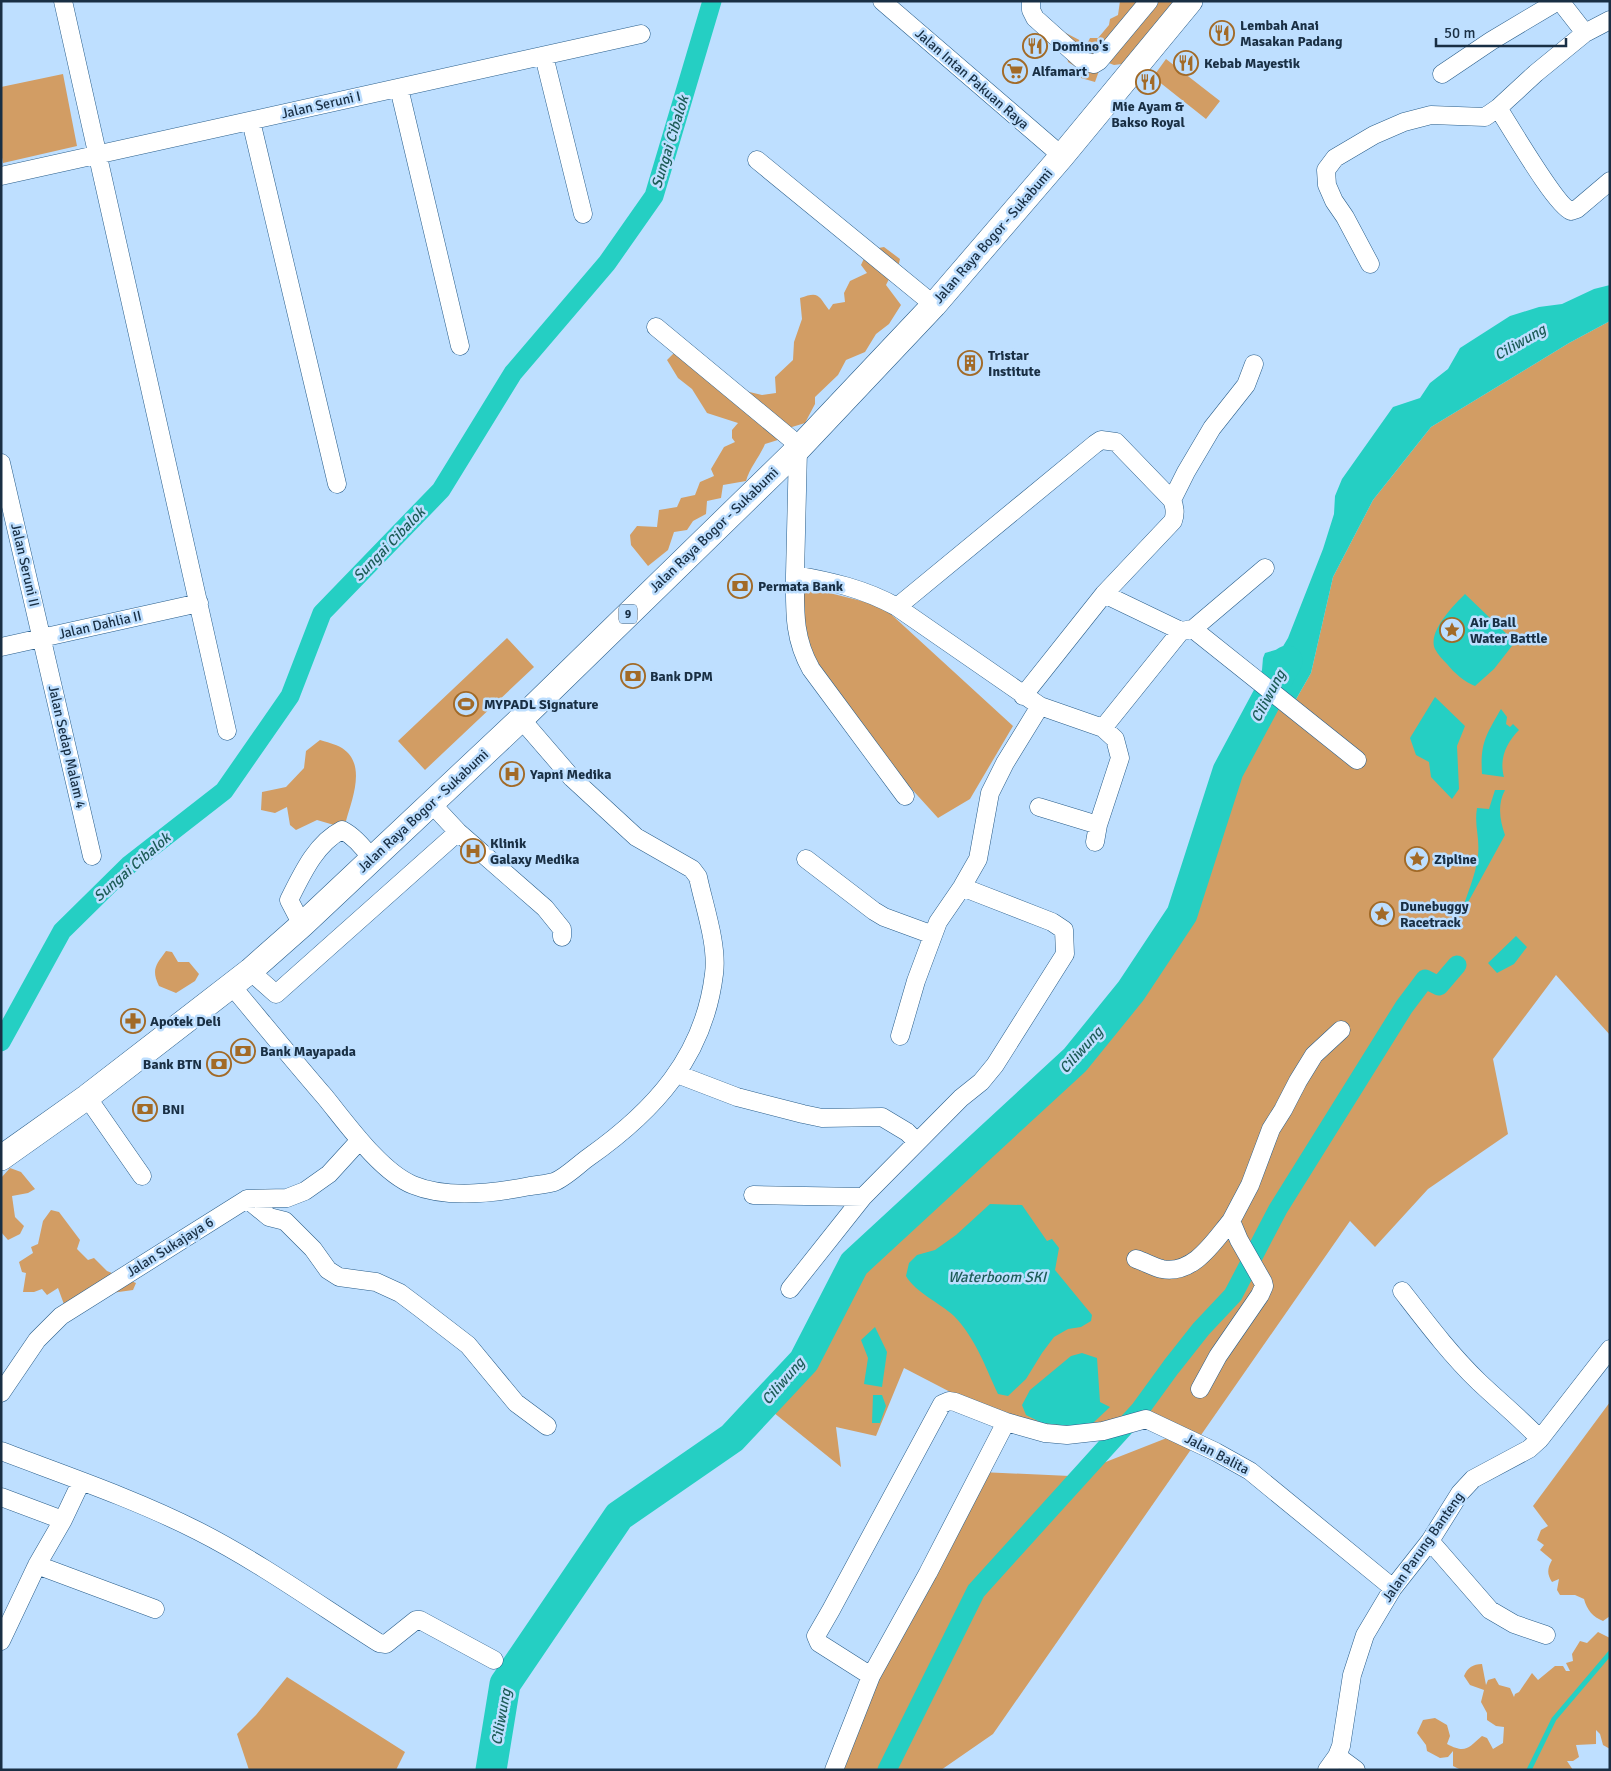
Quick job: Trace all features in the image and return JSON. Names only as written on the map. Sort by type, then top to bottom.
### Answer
[{"type":"highway","name":"Jalan Raya Bogor - Sukabumi","points":[[1,1158],[88,1097],[240,978],[302,925],[521,719],[798,449],[934,305],[1062,156],[1190,1]]},
{"type":"street","points":[[63,1],[228,731]]},
{"type":"street","name":"Jalan Intan Pakuan Raya","points":[[882,1],[1062,156]]},
{"type":"street","points":[[1031,1],[1031,10],[1035,18],[1083,62],[1094,64],[1099,61],[1149,1]]},
{"type":"street","points":[[1442,74],[1491,41],[1559,1],[1585,32]]},
{"type":"street","points":[[1370,264],[1345,216],[1334,201],[1327,185],[1326,170],[1335,158],[1374,135],[1404,122],[1431,115],[1485,117],[1498,108],[1585,32],[1610,20]]},
{"type":"street","name":"Jalan Seruni I","points":[[1,176],[641,34]]},
{"type":"street","points":[[544,56],[583,214]]},
{"type":"street","points":[[399,88],[460,346]]},
{"type":"street","points":[[1498,108],[1552,192],[1566,210],[1577,209],[1610,181]]},
{"type":"street","points":[[250,121],[337,484]]},
{"type":"street","points":[[757,160],[934,305]]},
{"type":"street","points":[[656,327],[790,438],[798,449],[795,575],[795,620],[798,639],[811,668],[905,796]]},
{"type":"street","points":[[1172,500],[1212,428],[1246,385],[1254,364]]},
{"type":"street","points":[[896,607],[1094,444],[1101,440],[1116,442],[1172,500],[1175,507],[1173,521],[1104,594],[1023,696]]},
{"type":"street","name":"Jalan Seruni II","points":[[1,463],[42,638]]},
{"type":"street","points":[[1103,728],[1187,630],[1265,568]]},
{"type":"street","points":[[795,575],[864,591],[896,607],[1023,696],[1040,706],[1103,728],[1115,739],[1120,758],[1096,833],[1039,807]]},
{"type":"street","points":[[1104,594],[1187,630],[1217,650],[1357,760]]},
{"type":"street","name":"Jalan Dahlia II","points":[[1,647],[199,602]]},
{"type":"street","name":"Jalan Sedap Malam 4","points":[[42,638],[92,856]]},
{"type":"street","points":[[900,1036],[916,981],[938,922],[962,887],[978,859],[990,793],[1005,763],[1040,706]]},
{"type":"street","points":[[240,978],[360,1140],[391,1172],[414,1186],[466,1194],[498,1193],[555,1182],[632,1123],[663,1092],[677,1074],[690,1054],[702,1028],[708,1007],[715,972],[712,939],[698,877],[692,869],[636,837],[572,778],[521,719]]},
{"type":"street","points":[[431,802],[458,832],[545,908],[562,929],[562,937]]},
{"type":"street","points":[[302,925],[290,900],[302,874],[330,836],[342,830],[353,835],[357,843],[372,859]]},
{"type":"street","points":[[240,978],[276,994],[458,832]]},
{"type":"street","points":[[806,859],[884,917],[933,935]]},
{"type":"street","points":[[790,1289],[863,1197],[961,1098],[981,1082],[995,1065],[1065,954],[1064,930],[1052,922],[962,887]]},
{"type":"street","points":[[1136,1259],[1163,1269],[1176,1269],[1196,1260],[1208,1249],[1231,1221],[1250,1185],[1271,1129],[1298,1081],[1314,1055],[1341,1030]]},
{"type":"street","points":[[677,1074],[737,1097],[822,1118],[882,1116],[907,1132],[917,1142]]},
{"type":"street","points":[[88,1097],[142,1176]]},
{"type":"street","points":[[247,1199],[288,1198],[305,1191],[329,1174],[360,1140]]},
{"type":"street","points":[[753,1195],[863,1197]]},
{"type":"street","points":[[247,1199],[269,1217],[285,1221],[313,1249],[328,1270],[339,1277],[376,1282],[400,1293],[420,1308],[468,1345],[516,1403],[547,1426]]},
{"type":"street","name":"Jalan Sukajaya 6","points":[[1,1392],[37,1340],[61,1316],[247,1199]]},
{"type":"street","points":[[1200,1389],[1218,1356],[1260,1295],[1264,1286],[1231,1221]]},
{"type":"street","points":[[1402,1291],[1450,1351],[1478,1381],[1540,1439]]},
{"type":"street","name":"Jalan Parung Banteng","points":[[1332,1763],[1345,1730],[1352,1676],[1365,1635],[1393,1588],[1430,1541],[1460,1493],[1474,1479],[1528,1449],[1540,1439],[1610,1349]]},
{"type":"street","name":"Jalan Balita","points":[[871,1676],[819,1643],[816,1636],[942,1404],[949,1401],[1006,1422],[1045,1433],[1067,1435],[1102,1430],[1146,1419],[1216,1452],[1250,1472],[1393,1588]]},
{"type":"street","points":[[834,1770],[871,1676],[928,1572],[1006,1422]]},
{"type":"street","points":[[1,1451],[136,1502],[198,1532],[264,1568],[378,1643],[386,1644],[416,1620],[420,1620],[494,1660]]},
{"type":"street","points":[[1,1641],[36,1565],[81,1482]]},
{"type":"street","points":[[1,1497],[57,1518]]},
{"type":"street","points":[[1430,1541],[1490,1610],[1514,1624],[1546,1636]]},
{"type":"street","points":[[36,1565],[155,1609]]},
{"type":"street","points":[[1332,1763],[1356,1770]]},
{"type":"shaded area","points":[[1120,1],[1179,1],[1122,64],[1114,65],[1106,62],[1100,68],[1095,82],[1081,78],[1076,67],[1068,62],[1062,31],[1087,44],[1090,38],[1098,38],[1109,25],[1110,19],[1118,15]]},
{"type":"shaded area","points":[[1166,59],[1220,101],[1206,119],[1153,77]]},
{"type":"shaded area","points":[[63,74],[77,146],[3,163],[1,152],[1,87]]},
{"type":"shaded area","points":[[884,247],[900,259],[896,276],[890,277],[886,285],[901,305],[889,324],[876,334],[865,352],[846,360],[838,375],[815,397],[815,404],[805,423],[792,427],[781,439],[765,444],[746,481],[723,485],[721,498],[707,501],[706,514],[693,521],[687,530],[674,532],[668,550],[648,566],[631,545],[630,535],[637,526],[657,527],[659,510],[677,507],[681,498],[695,495],[700,482],[714,476],[711,469],[724,447],[735,442],[732,438],[732,430],[738,423],[707,413],[692,389],[678,378],[667,360],[677,350],[741,390],[762,395],[776,393],[775,377],[793,360],[794,342],[802,319],[800,298],[811,295],[818,296],[829,310],[833,304],[845,302],[844,293],[850,281],[867,273],[861,265],[868,250]]},
{"type":"shaded area","points":[[1610,321],[1610,1035],[1556,975],[1493,1059],[1508,1134],[1428,1189],[1375,1247],[1350,1221],[993,1734],[941,1770],[841,1770],[867,1673],[981,1472],[1070,1476],[1177,1434],[1145,1421],[1073,1432],[985,1410],[904,1368],[876,1436],[836,1427],[841,1467],[763,1404],[804,1361],[854,1264],[1075,1060],[1180,919],[1230,768],[1271,692],[1291,708],[1311,673],[1333,577],[1373,500],[1431,427],[1569,343]]},
{"type":"shaded area","points":[[797,585],[882,606],[1013,726],[970,799],[938,818],[858,730],[811,655]]},
{"type":"shaded area","name":"MYPADL Signature","points":[[507,638],[534,667],[425,770],[398,741]]},
{"type":"shaded area","points":[[320,740],[342,748],[350,755],[356,772],[354,792],[346,821],[334,825],[317,820],[296,830],[290,825],[287,807],[275,813],[261,810],[262,792],[286,787],[304,768],[306,751]]},
{"type":"shaded area","points":[[166,951],[172,952],[178,962],[189,962],[199,974],[195,981],[176,993],[159,986],[155,975],[157,964]]},
{"type":"shaded area","points":[[10,1168],[21,1172],[35,1189],[28,1193],[12,1196],[15,1217],[24,1226],[20,1234],[8,1240],[1,1232],[1,1178]]},
{"type":"shaded area","points":[[51,1210],[59,1212],[80,1240],[77,1249],[88,1260],[94,1258],[107,1271],[136,1283],[133,1290],[97,1295],[65,1307],[58,1288],[47,1295],[42,1289],[34,1292],[23,1292],[26,1273],[22,1272],[19,1262],[33,1253],[31,1247],[38,1244],[43,1221]]},
{"type":"shaded area","points":[[1610,1402],[1610,1616],[1603,1621],[1591,1613],[1584,1599],[1575,1595],[1560,1595],[1557,1590],[1559,1579],[1552,1582],[1548,1571],[1552,1560],[1540,1550],[1544,1545],[1537,1540],[1541,1530],[1548,1526],[1533,1506]]},
{"type":"shaded area","points":[[1598,1632],[1610,1638],[1610,1749],[1603,1745],[1600,1734],[1596,1730],[1596,1744],[1576,1745],[1579,1757],[1573,1761],[1567,1761],[1573,1770],[1461,1770],[1453,1766],[1453,1751],[1448,1757],[1440,1758],[1427,1751],[1426,1745],[1417,1733],[1423,1720],[1435,1718],[1447,1725],[1450,1736],[1447,1744],[1453,1747],[1459,1749],[1466,1748],[1482,1736],[1487,1738],[1493,1749],[1503,1743],[1504,1727],[1496,1726],[1487,1720],[1487,1713],[1481,1702],[1484,1690],[1470,1685],[1464,1676],[1471,1667],[1482,1664],[1486,1685],[1488,1680],[1495,1678],[1499,1685],[1510,1688],[1514,1697],[1532,1673],[1538,1680],[1555,1666],[1563,1666],[1566,1671],[1570,1671],[1566,1663],[1573,1661],[1572,1654],[1580,1641],[1587,1643]]},
{"type":"shaded area","points":[[287,1677],[405,1752],[396,1770],[249,1770],[237,1734],[256,1715]]},
{"type":"water","points":[[1610,285],[1610,321],[1569,343],[1431,427],[1373,500],[1333,577],[1311,673],[1291,708],[1257,682],[1262,670],[1265,653],[1282,648],[1288,638],[1323,549],[1334,514],[1335,496],[1342,479],[1393,407],[1420,398],[1430,383],[1448,369],[1460,348],[1510,316],[1539,307],[1562,304],[1594,289]]},
{"type":"water","points":[[1465,594],[1515,642],[1494,669],[1475,686],[1453,671],[1435,649],[1434,642],[1438,627],[1443,619]]},
{"type":"water","points":[[1435,697],[1465,726],[1457,746],[1459,789],[1452,799],[1431,777],[1429,762],[1416,755],[1410,738]]},
{"type":"water","points":[[1501,709],[1507,717],[1506,724],[1510,727],[1513,724],[1519,730],[1510,740],[1503,758],[1504,777],[1482,774],[1482,754],[1485,740]]},
{"type":"water","points":[[1495,790],[1505,790],[1502,796],[1500,813],[1505,835],[1461,915],[1477,863],[1477,808],[1489,809]]},
{"type":"water","points":[[1516,936],[1527,947],[1514,964],[1497,973],[1488,963]]},
{"type":"water","name":"Waterboom SKI","points":[[990,1204],[1022,1205],[1047,1241],[1052,1239],[1059,1248],[1055,1270],[1092,1315],[1091,1321],[1081,1327],[1068,1329],[1054,1337],[1026,1379],[1008,1396],[998,1394],[979,1353],[962,1325],[948,1311],[915,1287],[906,1276],[909,1263],[917,1255],[935,1250],[956,1235]]},
{"type":"water","points":[[875,1327],[887,1352],[882,1387],[864,1384],[868,1358],[861,1340]]},
{"type":"water","points":[[1082,1353],[1097,1358],[1100,1402],[1110,1407],[1093,1423],[1070,1426],[1042,1423],[1026,1415],[1022,1405],[1030,1390],[1071,1356]]},
{"type":"water","points":[[873,1395],[882,1395],[886,1406],[880,1423],[872,1423]]},
{"type":"waterway","name":"Sungai Cibalok","points":[[1,1042],[62,931],[129,865],[224,791],[290,696],[322,613],[441,490],[513,373],[607,263],[654,196],[712,1]]},
{"type":"waterway","name":"Ciliwung","points":[[491,1770],[505,1684],[619,1516],[732,1438],[804,1361],[854,1264],[1075,1060],[1131,991],[1182,914],[1228,771],[1287,661]]},
{"type":"waterway","points":[[887,1770],[976,1591],[1139,1411],[1201,1329],[1233,1295],[1278,1209],[1404,1007],[1425,979],[1439,986],[1457,965]]},
{"type":"waterway","points":[[1529,1770],[1554,1719],[1610,1653]]},
{"type":"place","name":"Lembah Anai Masakan Padang","points":[[1222,33]]},
{"type":"place","name":"Domino's","points":[[1035,46]]},
{"type":"place","name":"Kebab Mayestik","points":[[1186,63]]},
{"type":"place","name":"Alfamart","points":[[1015,71]]},
{"type":"place","name":"Mie Ayam & Bakso Royal","points":[[1148,82]]},
{"type":"place","name":"Tristar Institute","points":[[970,363]]},
{"type":"place","name":"Permata Bank","points":[[740,586]]},
{"type":"place","name":"Air Ball Water Battle","points":[[1452,630]]},
{"type":"place","name":"Bank DPM","points":[[633,676]]},
{"type":"place","name":"MYPADL Signature","points":[[466,704]]},
{"type":"place","name":"Yapni Medika","points":[[512,774]]},
{"type":"place","name":"Klinik Galaxy Medika","points":[[473,851]]},
{"type":"place","name":"Zipline","points":[[1417,859]]},
{"type":"place","name":"Dunebuggy Racetrack","points":[[1382,914]]},
{"type":"place","name":"Apotek Deli","points":[[133,1021]]},
{"type":"place","name":"Bank Mayapada","points":[[243,1051]]},
{"type":"place","name":"Bank BTN","points":[[219,1064]]},
{"type":"place","name":"BNI","points":[[145,1109]]}]
